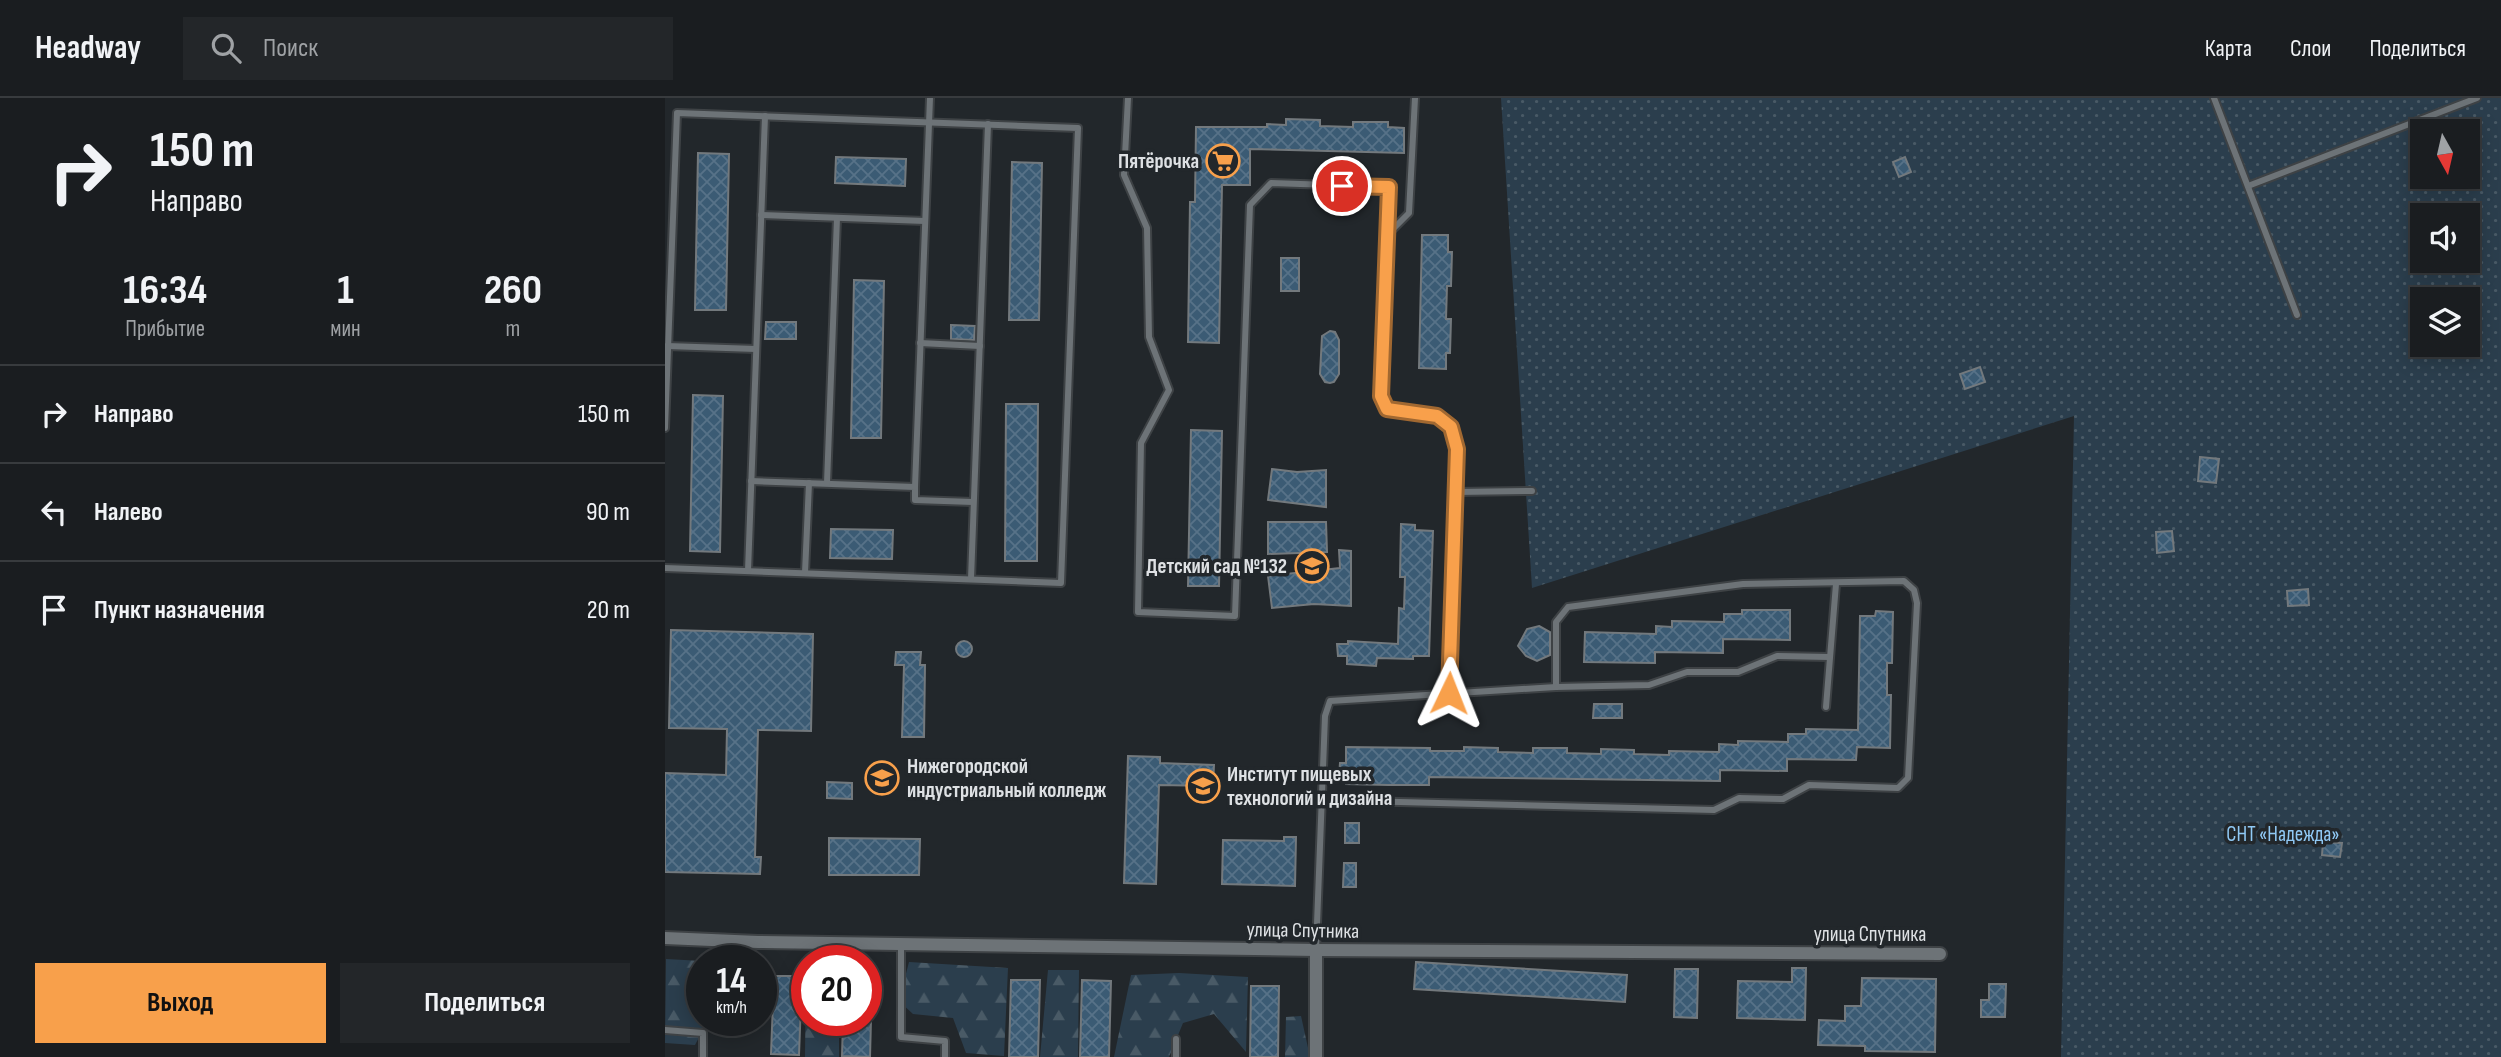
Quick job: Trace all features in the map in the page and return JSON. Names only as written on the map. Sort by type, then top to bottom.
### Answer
[{"type":"street","name":"улица Спутника","points":[[665,938],[1316,950],[1940,954]]},
{"type":"street","points":[[1315,1057],[1316,950]]},
{"type":"lane","points":[[930,98],[915,500],[973,502]]},
{"type":"lane","points":[[1128,98],[1124,175],[1147,228],[1149,337],[1169,390],[1141,443],[1138,612],[1235,616],[1250,205],[1271,183],[1389,187],[1381,396],[1387,409],[1437,416],[1451,427],[1457,449],[1449,693]]},
{"type":"lane","points":[[1387,235],[1409,213],[1415,98]]},
{"type":"lane","points":[[2214,98],[2297,315]]},
{"type":"lane","points":[[2248,186],[2477,98]]},
{"type":"lane","points":[[665,428],[677,113],[1078,128],[1061,583],[665,568]]},
{"type":"lane","points":[[748,571],[765,116]]},
{"type":"lane","points":[[971,579],[988,124]]},
{"type":"lane","points":[[761,215],[925,221]]},
{"type":"lane","points":[[827,484],[837,218]]},
{"type":"lane","points":[[921,344],[980,346]]},
{"type":"lane","points":[[667,346],[756,349]]},
{"type":"lane","points":[[751,481],[915,487]]},
{"type":"lane","points":[[806,573],[809,483]]},
{"type":"lane","points":[[1455,492],[1532,491]]},
{"type":"lane","points":[[1322,800],[1714,810],[1739,798],[1783,799],[1809,785],[1898,788],[1908,778],[1917,603],[1914,590],[1903,581],[1743,584],[1568,607],[1556,622],[1556,687]]},
{"type":"lane","points":[[1826,707],[1836,584]]},
{"type":"lane","points":[[1316,950],[1325,716],[1331,701],[1556,687],[1649,685],[1687,672],[1738,672],[1777,656],[1829,657]]},
{"type":"lane","points":[[901,944],[901,1037],[945,1041],[945,1057]]},
{"type":"lane","points":[[665,1030],[703,1033],[703,1057]]},
{"type":"lane","points":[[1176,1039],[1176,1057]]},
{"type":"green space","name":"СНТ «Надежда»","points":[[1501,98],[2501,98],[2501,1057],[2061,1057],[2074,416],[1532,588]]},
{"type":"green space","points":[[666,959],[686,960],[686,1036],[700,1036],[695,1045],[665,1043]]},
{"type":"green space","points":[[909,962],[1008,968],[1004,1056],[966,1053],[953,1018],[913,1014],[899,1001]]},
{"type":"green space","points":[[1048,970],[1079,970],[1078,1057],[1040,1057]]},
{"type":"green space","points":[[1179,973],[1248,977],[1246,1052],[1214,1014],[1183,1023],[1169,1057],[1114,1057],[1131,975]]},
{"type":"green space","points":[[1301,1016],[1310,1057],[1285,1057],[1286,1017]]},
{"type":"green space","points":[[805,1036],[839,1036],[839,1057],[805,1057]]},
{"type":"building","points":[[1286,119],[1320,120],[1320,126],[1353,127],[1353,122],[1388,122],[1388,127],[1404,128],[1404,153],[1250,149],[1250,185],[1222,185],[1219,343],[1188,342],[1190,202],[1195,202],[1196,127],[1267,127],[1267,124],[1286,125]]},
{"type":"building","points":[[698,153],[729,154],[726,310],[695,310]]},
{"type":"building","points":[[836,157],[906,159],[905,186],[835,183]]},
{"type":"building","points":[[1905,157],[1911,172],[1899,177],[1893,162]]},
{"type":"building","points":[[1012,162],[1042,163],[1039,320],[1009,320]]},
{"type":"building","points":[[1422,235],[1448,235],[1448,252],[1452,252],[1451,286],[1447,286],[1446,319],[1451,319],[1450,353],[1446,353],[1446,369],[1419,368]]},
{"type":"building","points":[[1281,258],[1299,258],[1299,291],[1281,291]]},
{"type":"building","points":[[854,280],[884,281],[881,438],[851,438]]},
{"type":"building","points":[[766,322],[796,322],[796,339],[765,339]]},
{"type":"building","points":[[951,325],[975,326],[974,340],[951,339]]},
{"type":"building","points":[[1330,331],[1335,332],[1339,340],[1339,374],[1334,382],[1330,383],[1325,382],[1320,374],[1322,336]]},
{"type":"building","points":[[1980,367],[1985,382],[1965,389],[1960,374]]},
{"type":"building","points":[[693,395],[723,396],[720,552],[690,551]]},
{"type":"building","points":[[1006,404],[1038,404],[1037,561],[1005,561]]},
{"type":"building","points":[[1191,430],[1222,431],[1219,586],[1188,586]]},
{"type":"building","points":[[2200,457],[2219,459],[2216,483],[2198,481]]},
{"type":"building","points":[[1272,469],[1297,472],[1326,470],[1326,507],[1268,500]]},
{"type":"building","points":[[1268,522],[1326,522],[1327,552],[1268,554]]},
{"type":"building","points":[[1401,524],[1415,525],[1415,530],[1433,531],[1429,656],[1413,656],[1413,659],[1377,658],[1376,666],[1347,664],[1347,656],[1338,656],[1337,644],[1348,644],[1348,641],[1398,644],[1399,608],[1404,609],[1405,577],[1400,577]]},
{"type":"building","points":[[831,529],[893,530],[892,559],[830,558]]},
{"type":"building","points":[[2172,531],[2174,551],[2157,553],[2156,532]]},
{"type":"building","points":[[1339,550],[1351,551],[1351,606],[1314,604],[1272,608],[1268,576],[1340,568]]},
{"type":"building","points":[[2308,589],[2309,605],[2288,606],[2287,591]]},
{"type":"building","points":[[1742,610],[1790,610],[1790,640],[1723,639],[1723,653],[1655,652],[1655,663],[1584,662],[1585,632],[1656,634],[1656,626],[1672,627],[1672,621],[1724,622],[1724,614],[1742,614]]},
{"type":"building","points":[[1876,611],[1893,612],[1892,663],[1887,663],[1887,695],[1891,695],[1890,748],[1857,747],[1856,760],[1787,759],[1787,771],[1720,770],[1720,781],[1429,777],[1429,785],[1388,785],[1346,784],[1346,775],[1339,775],[1340,763],[1346,763],[1346,747],[1430,748],[1430,751],[1464,751],[1464,747],[1498,748],[1498,752],[1533,753],[1533,748],[1567,748],[1567,753],[1601,754],[1601,749],[1669,755],[1669,751],[1719,752],[1719,744],[1738,745],[1738,741],[1788,742],[1788,734],[1806,734],[1806,729],[1858,730],[1860,616],[1875,616]]},
{"type":"building","points":[[1539,626],[1550,632],[1550,655],[1537,661],[1526,656],[1518,646],[1527,629]]},
{"type":"building","points":[[671,630],[813,634],[811,731],[758,730],[755,857],[761,857],[760,874],[665,872],[665,773],[726,775],[727,729],[669,728]]},
{"type":"building","points":[[961,641],[967,641],[972,649],[970,655],[961,657],[956,652],[956,646]]},
{"type":"building","points":[[896,652],[921,652],[920,665],[925,665],[924,737],[902,737],[904,665],[895,665]]},
{"type":"building","points":[[1594,704],[1622,704],[1622,718],[1593,718]]},
{"type":"building","points":[[1128,756],[1160,757],[1160,763],[1214,765],[1213,786],[1159,785],[1156,884],[1124,883]]},
{"type":"building","points":[[827,782],[852,783],[852,799],[827,798]]},
{"type":"building","points":[[1345,823],[1359,823],[1359,843],[1345,843]]},
{"type":"building","points":[[1284,837],[1296,837],[1295,886],[1222,884],[1223,840],[1284,841]]},
{"type":"building","points":[[829,838],[920,839],[919,875],[829,875]]},
{"type":"building","points":[[2323,842],[2342,843],[2340,857],[2322,855]]},
{"type":"building","points":[[1344,863],[1356,863],[1356,887],[1343,887]]},
{"type":"building","points":[[1416,962],[1627,975],[1625,1002],[1414,989]]},
{"type":"building","points":[[1792,968],[1806,968],[1805,1020],[1737,1018],[1738,981],[1792,982]]},
{"type":"building","points":[[1675,969],[1698,969],[1697,1018],[1674,1017]]},
{"type":"building","points":[[777,976],[791,976],[791,1036],[800,1036],[799,1055],[771,1054],[772,1036],[777,1036]]},
{"type":"building","points":[[1862,978],[1936,979],[1935,1052],[1865,1051],[1865,1046],[1818,1045],[1819,1020],[1845,1021],[1845,1006],[1861,1006]]},
{"type":"building","points":[[1011,980],[1040,980],[1038,1057],[1009,1057]]},
{"type":"building","points":[[1082,980],[1111,981],[1109,1057],[1080,1057]]},
{"type":"building","points":[[1989,984],[2006,984],[2005,1017],[1981,1017],[1981,1000],[1989,1000]]},
{"type":"building","points":[[1251,986],[1279,986],[1278,1057],[1250,1057]]},
{"type":"building","points":[[843,1036],[871,1036],[870,1057],[842,1056]]},
{"type":"place","name":"Пятёрочка","points":[[1223,161]]},
{"type":"place","name":"Детский сад №132","points":[[1312,566]]},
{"type":"place","name":"Нижегородской индустриальный колледж","points":[[882,778]]},
{"type":"place","name":"Институт пищевых технологий и дизайна","points":[[1203,786]]},
{"type":"route","points":[[1342,186],[1389,187],[1381,396],[1387,409],[1437,416],[1451,427],[1457,449],[1449,693]]}]
